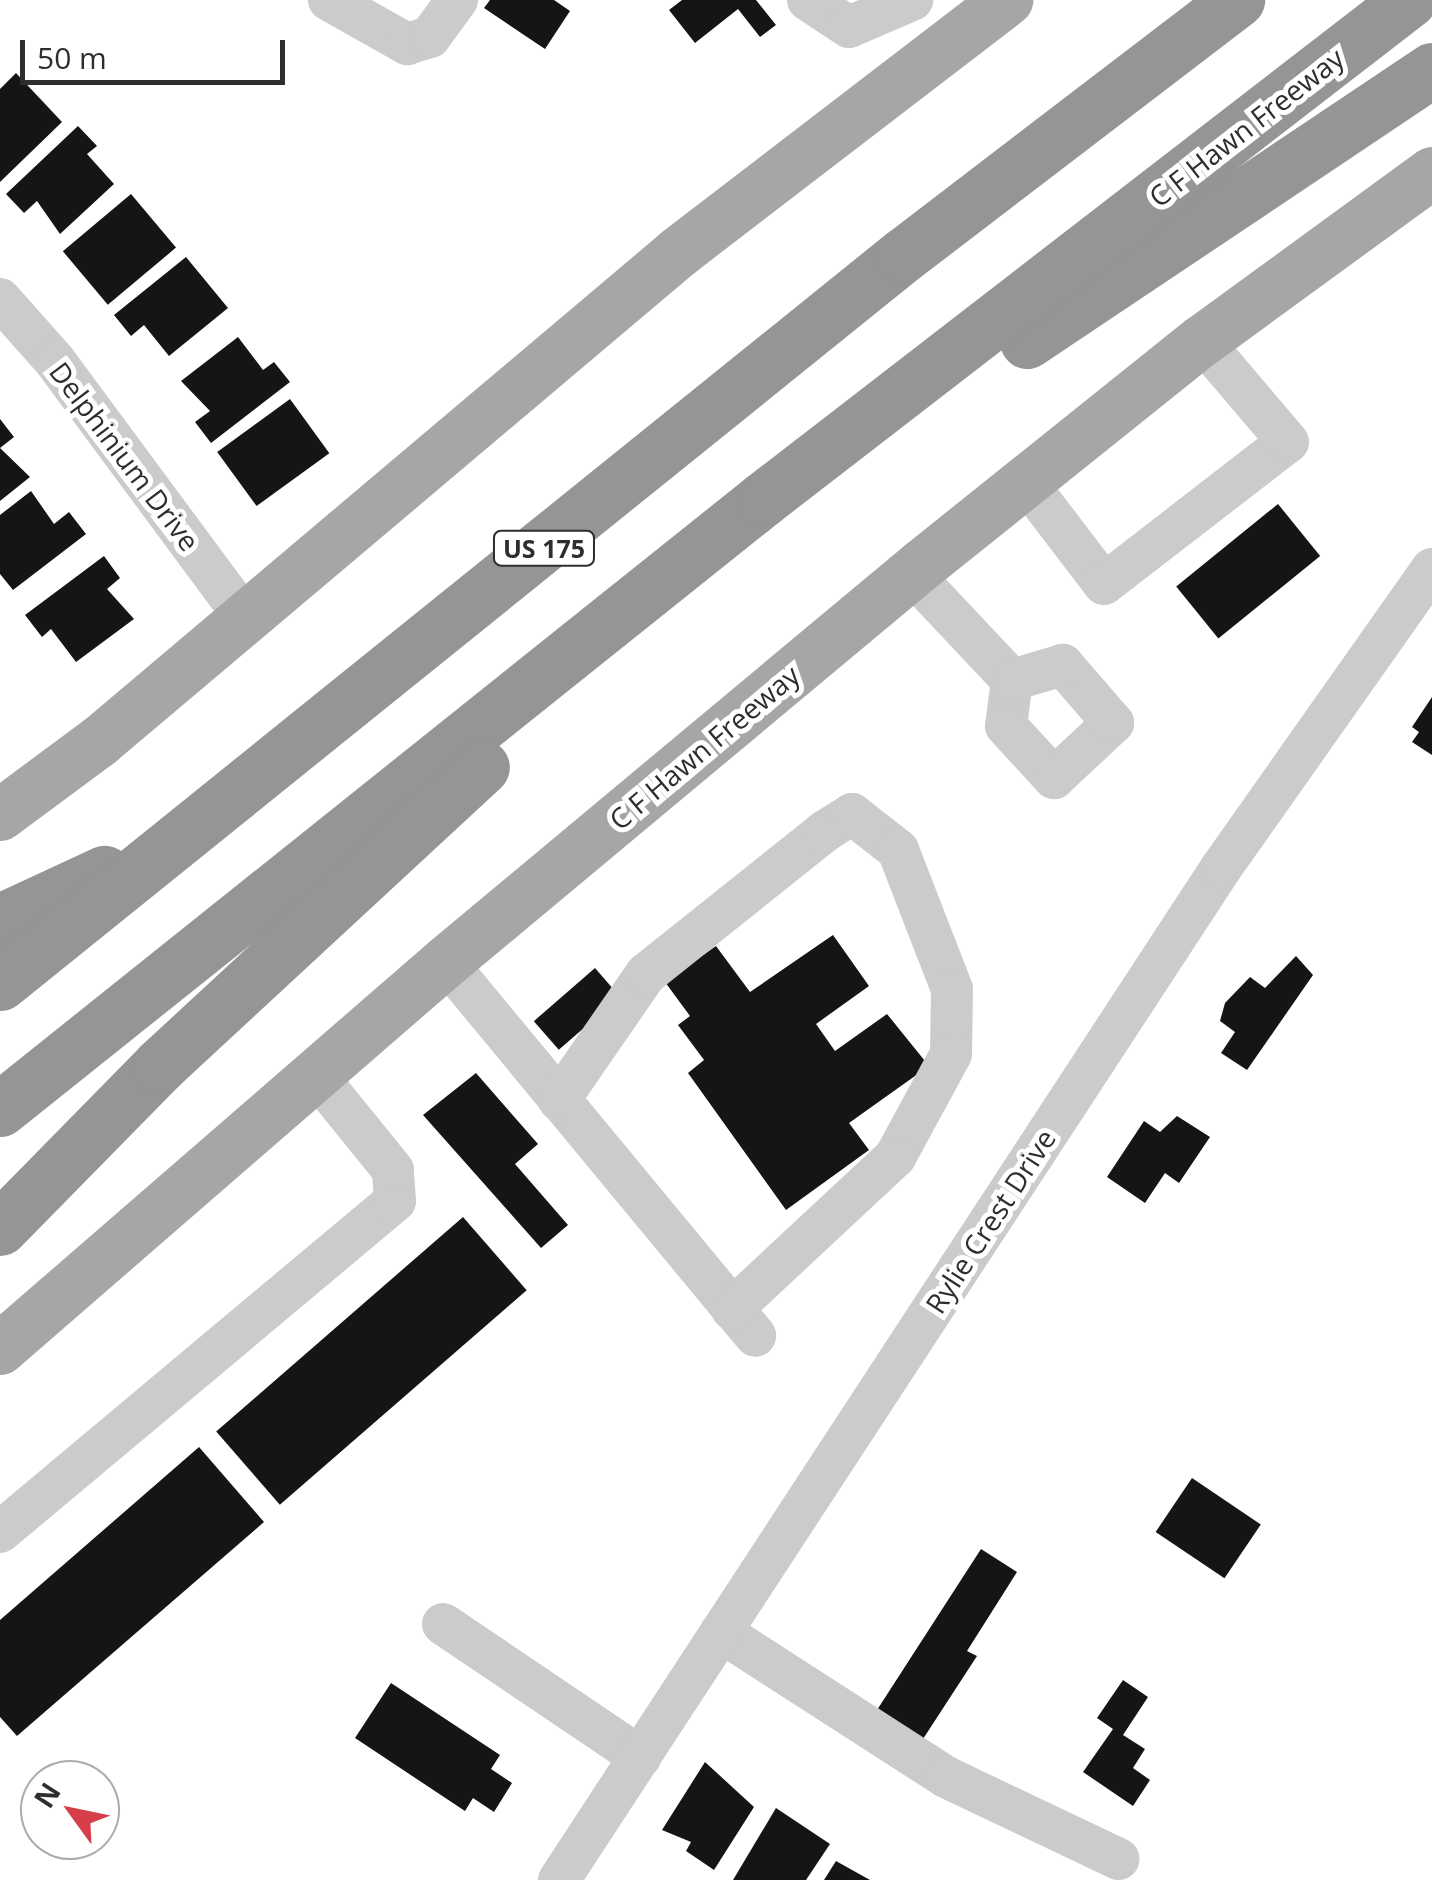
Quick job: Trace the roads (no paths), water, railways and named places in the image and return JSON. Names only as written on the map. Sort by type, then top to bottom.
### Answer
[{"type":"highway","points":[[1098,100],[1178,0]]},
{"type":"highway","name":"US 175","points":[[0,983],[1098,100],[1237,0]]},
{"type":"highway","name":"C F Hawn Freeway","points":[[0,1109],[594,636],[1409,0]]},
{"type":"highway","points":[[927,378],[1024,344],[1432,70]]},
{"type":"highway","points":[[0,1228],[159,1066],[473,776],[594,636]]},
{"type":"highway","points":[[0,921],[184,836]]},
{"type":"main road","points":[[0,816],[244,618],[679,252],[1008,0]]},
{"type":"main road","name":"C F Hawn Freeway","points":[[0,1349],[446,962],[912,574],[1202,342],[1432,173]]},
{"type":"street","points":[[329,0],[406,44],[430,37],[457,0]]},
{"type":"street","points":[[808,0],[849,27],[912,0]]},
{"type":"street","name":"Delphinium Drive","points":[[0,299],[55,361],[244,618]]},
{"type":"street","points":[[1026,482],[1104,584],[1288,442],[1202,342]]},
{"type":"street","name":"Rylie Crest Drive","points":[[565,1878],[721,1632],[1221,868],[1432,569]]},
{"type":"street","points":[[912,574],[1012,680]]},
{"type":"street","points":[[446,962],[743,1322],[895,1157],[950,1054],[952,989],[898,850],[852,814],[825,831],[646,974],[560,1100]]},
{"type":"street","points":[[0,1532],[396,1201],[394,1170],[316,1075]]},
{"type":"street","points":[[442,1624],[640,1757]]},
{"type":"street","points":[[721,1632],[946,1777],[1119,1859]]}]
